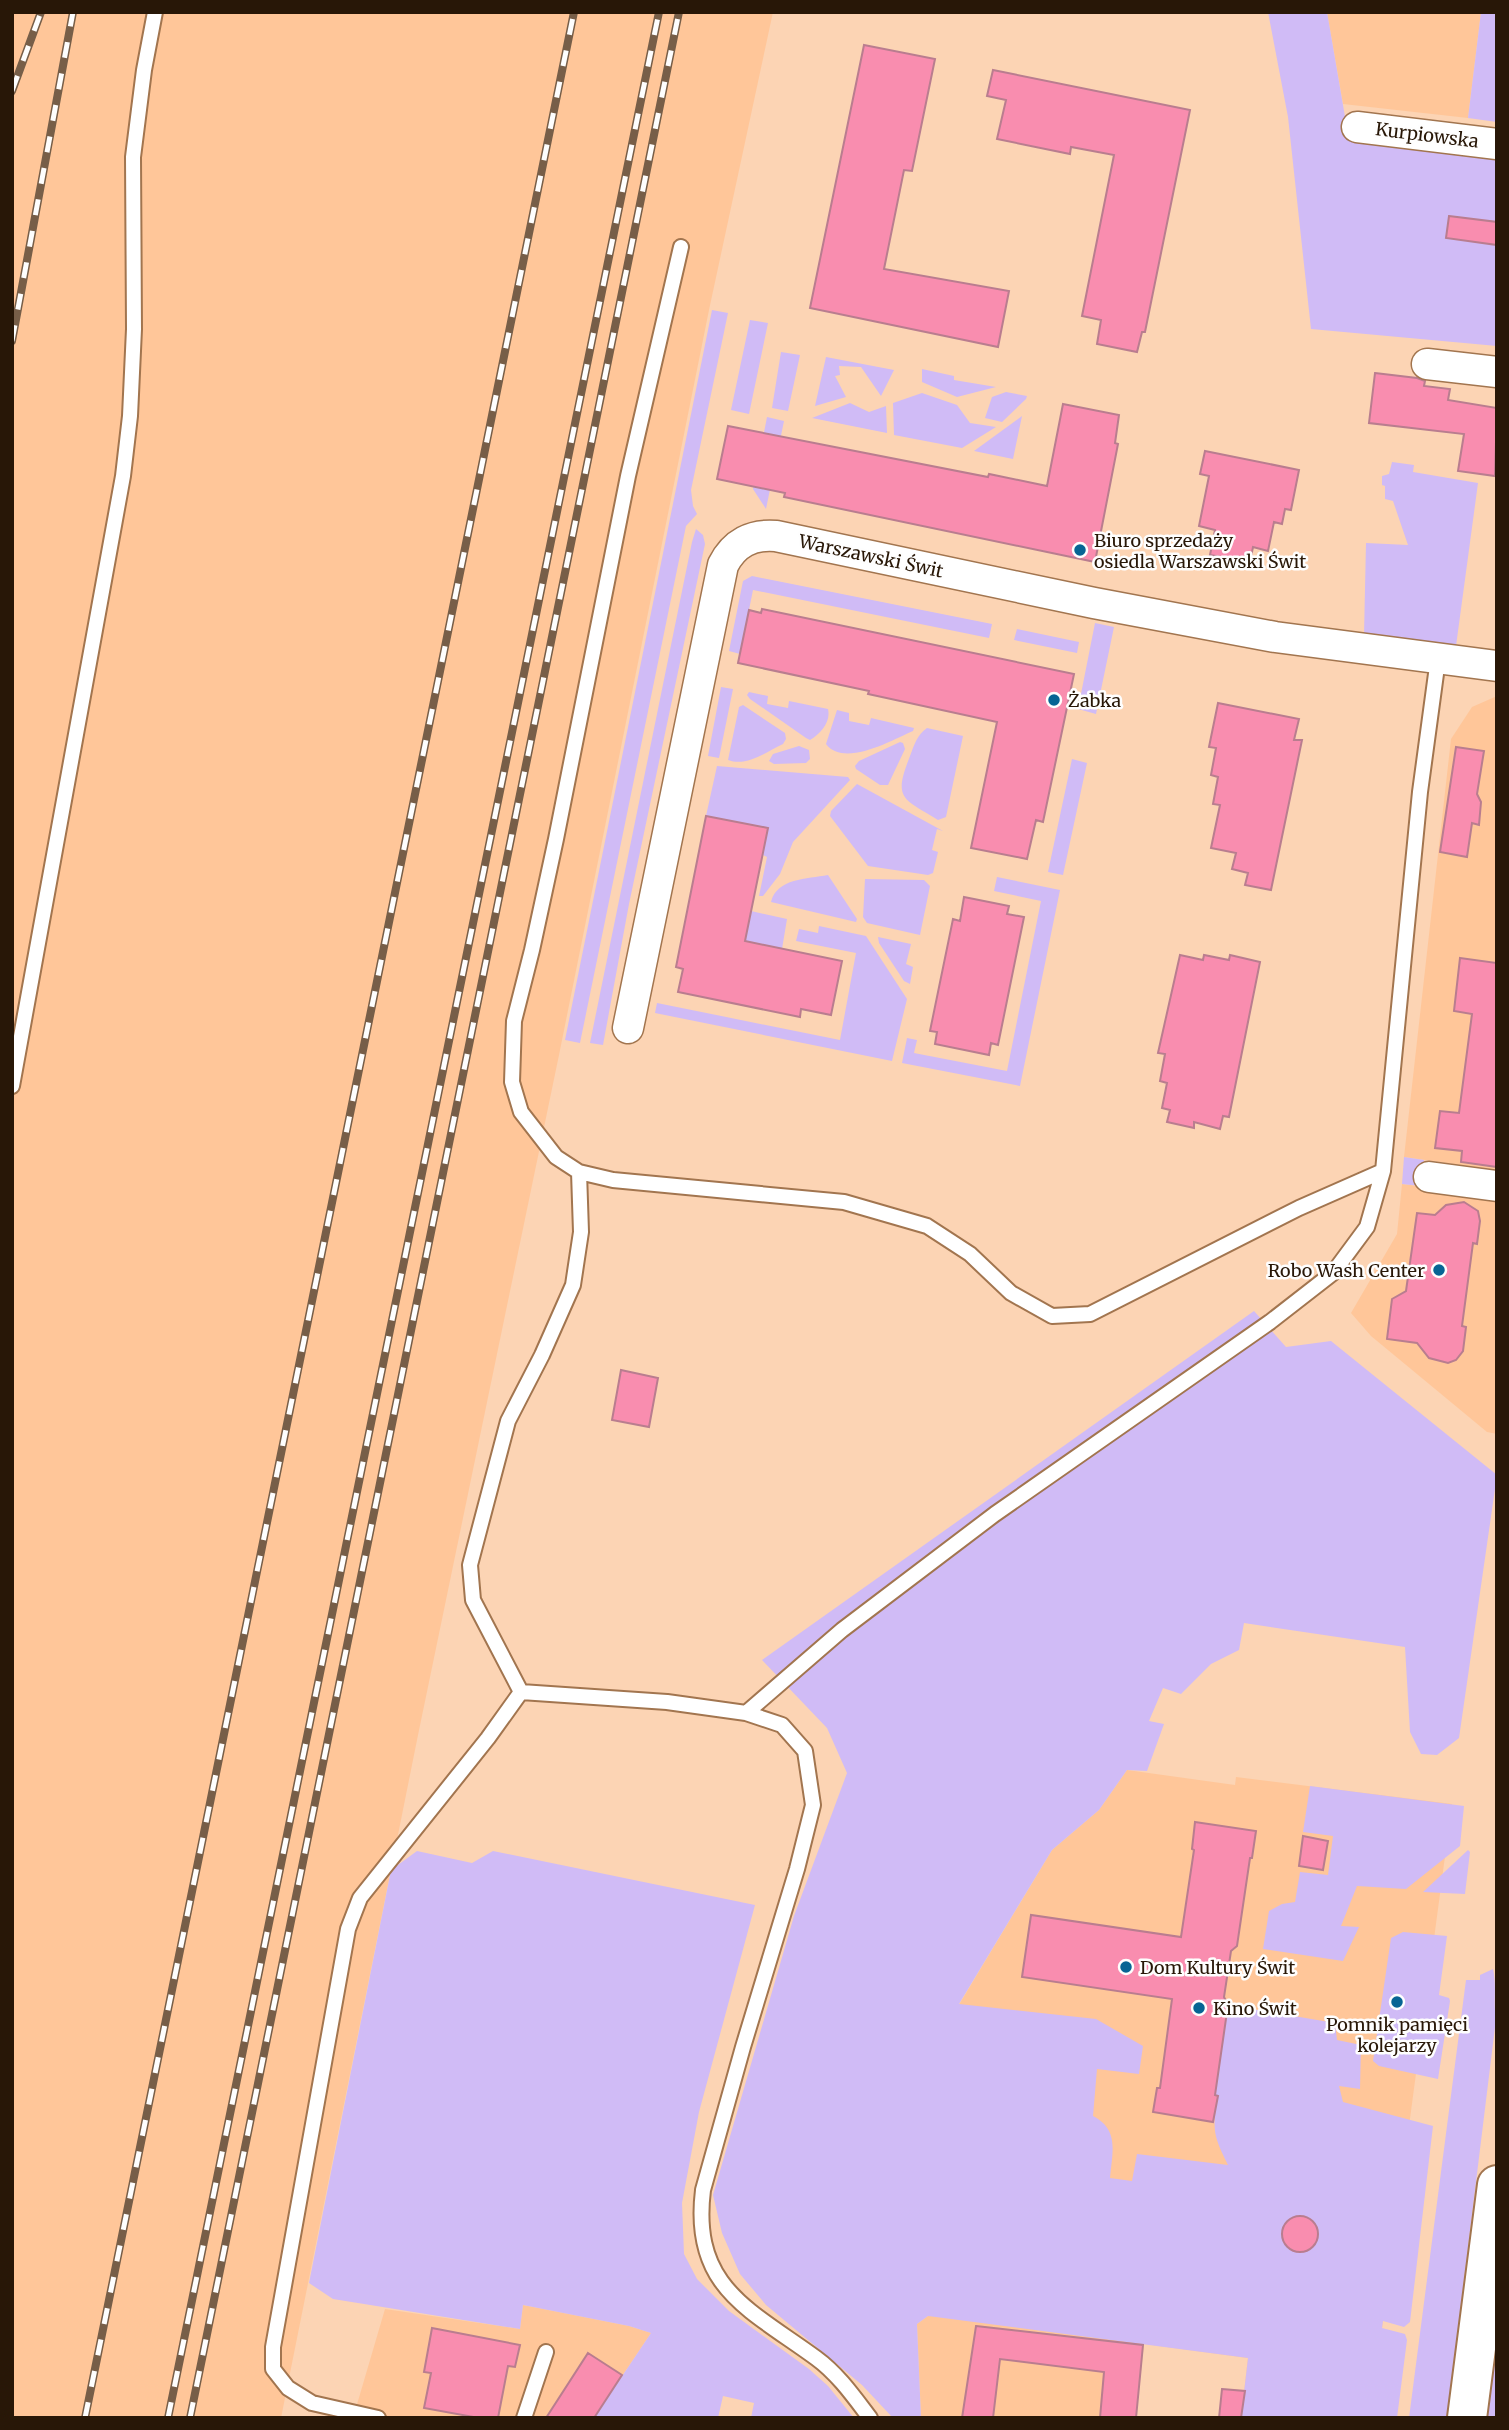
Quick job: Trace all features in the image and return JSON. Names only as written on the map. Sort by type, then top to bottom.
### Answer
[{"type":"main road","points":[[1467,2418],[1497,2185]]},
{"type":"street","name":"Kurpiowska","points":[[1357,127],[1497,144]]},
{"type":"street","points":[[1427,364],[1497,372]]},
{"type":"street","name":"Warszawski Świt","points":[[628,1028],[723,565],[744,540],[761,535],[776,536],[1094,603],[1275,637],[1497,666]]},
{"type":"street","points":[[1429,1177],[1497,1186]]},
{"type":"lane","points":[[12,1086],[123,476],[130,416],[134,330],[133,157],[144,70],[155,12]]},
{"type":"lane","points":[[681,247],[628,476],[553,851],[514,1021],[512,1082],[521,1112],[556,1157],[579,1172],[613,1180],[844,1202],[927,1226],[970,1254],[1011,1293],[1052,1316],[1090,1314],[1298,1208],[1383,1171]]},
{"type":"lane","points":[[747,1713],[842,1630],[995,1514],[1270,1322],[1333,1273],[1367,1227],[1383,1171],[1420,792],[1438,659]]},
{"type":"lane","points":[[521,1692],[473,1600],[470,1565],[508,1421],[542,1355],[573,1285],[581,1232],[579,1172]]},
{"type":"lane","points":[[521,1692],[667,1702],[747,1713],[782,1725],[805,1751],[813,1805],[797,1869],[703,2190],[700,2212],[704,2247],[715,2274],[737,2300],[771,2328],[819,2360],[849,2390],[870,2418]]},
{"type":"lane","points":[[379,2418],[312,2403],[288,2388],[273,2369],[273,2347],[348,1929],[360,1898],[488,1738],[521,1692]]},
{"type":"lane","points":[[524,2418],[546,2352]]},
{"type":"shaded area","points":[[12,12],[773,12],[709,310],[281,2418],[12,2418]]},
{"type":"shaded area","points":[[1268,12],[1327,12],[1349,140],[1497,156],[1497,346],[1311,329],[1288,117]]},
{"type":"shaded area","points":[[1327,12],[1481,12],[1468,118],[1343,104]]},
{"type":"shaded area","points":[[1481,12],[1497,12],[1497,122],[1468,118]]},
{"type":"shaded area","points":[[712,310],[728,313],[691,490],[697,514],[686,526],[580,1043],[565,1040]]},
{"type":"shaded area","points":[[750,320],[768,323],[749,414],[731,410]]},
{"type":"shaded area","points":[[781,352],[800,355],[788,411],[772,408]]},
{"type":"shaded area","points":[[826,357],[894,370],[881,396],[861,367],[839,366],[840,375],[835,376],[846,397],[815,406]]},
{"type":"shaded area","points":[[922,369],[954,376],[954,380],[996,387],[957,397],[922,382]]},
{"type":"shaded area","points":[[1006,392],[1027,396],[1002,422],[985,418],[992,397]]},
{"type":"shaded area","points":[[922,393],[957,405],[970,423],[996,427],[962,448],[894,435],[893,403]]},
{"type":"shaded area","points":[[850,403],[869,412],[886,406],[887,433],[812,418]]},
{"type":"shaded area","points":[[1022,416],[1013,459],[974,451]]},
{"type":"shaded area","points":[[767,417],[784,421],[766,509],[753,489]]},
{"type":"shaded area","points":[[1392,462],[1414,465],[1413,472],[1478,483],[1456,646],[1364,635],[1366,543],[1408,545],[1393,501],[1385,499],[1385,486],[1382,485],[1382,476],[1389,474]]},
{"type":"shaded area","points":[[696,529],[703,535],[705,544],[629,904],[603,1045],[590,1043],[692,542]]},
{"type":"shaded area","points":[[752,576],[992,624],[989,638],[753,590],[740,654],[729,651],[743,581]]},
{"type":"shaded area","points":[[1095,623],[1114,627],[1096,714],[1078,709]]},
{"type":"shaded area","points":[[1017,629],[1079,642],[1077,653],[1014,640]]},
{"type":"shaded area","points":[[721,687],[733,689],[719,758],[708,756]]},
{"type":"shaded area","points":[[749,692],[768,696],[767,704],[788,708],[789,701],[828,709],[827,723],[810,740],[750,699],[747,695]]},
{"type":"shaded area","points":[[1497,696],[1497,1170],[1404,1157],[1451,739],[1472,707]]},
{"type":"shaded area","points":[[743,705],[785,733],[786,739],[783,744],[756,758],[735,762],[728,760],[739,707]]},
{"type":"shaded area","points":[[837,710],[849,713],[849,721],[869,725],[871,718],[914,728],[913,731],[868,750],[856,753],[834,751],[826,744]]},
{"type":"shaded area","points":[[927,728],[963,736],[946,817],[938,820],[909,801],[902,789],[913,748],[918,737]]},
{"type":"shaded area","points":[[900,742],[905,749],[888,785],[880,785],[856,769],[859,761]]},
{"type":"shaded area","points":[[799,746],[809,750],[810,759],[806,763],[774,764],[769,761],[773,754]]},
{"type":"shaded area","points":[[1072,759],[1087,763],[1063,875],[1048,872]]},
{"type":"shaded area","points":[[717,766],[848,777],[850,780],[793,842],[780,874],[763,896],[759,896],[767,857],[763,855],[768,828],[706,816]]},
{"type":"shaded area","points":[[857,784],[943,831],[937,829],[932,850],[938,852],[933,873],[928,875],[868,866],[830,816],[831,811]]},
{"type":"shaded area","points":[[828,875],[857,919],[856,922],[771,902],[779,888],[786,884]]},
{"type":"shaded area","points":[[997,877],[1060,890],[1020,1086],[902,1063],[907,1038],[917,1040],[914,1053],[1007,1071],[1041,901],[994,891]]},
{"type":"shaded area","points":[[865,879],[924,880],[930,886],[920,935],[867,923],[863,917]]},
{"type":"shaded area","points":[[751,911],[787,919],[782,949],[744,949]]},
{"type":"shaded area","points":[[819,926],[866,936],[907,999],[892,1061],[655,1013],[657,1003],[840,1040],[856,953],[796,941],[799,929],[818,933]]},
{"type":"shaded area","points":[[878,937],[911,944],[906,964],[913,967],[910,984],[904,981],[879,943]]},
{"type":"shaded area","points":[[1404,1157],[1424,1160],[1420,1186],[1402,1184]]},
{"type":"shaded area","points":[[1402,1184],[1497,1196],[1497,1434],[1487,1432],[1371,1336],[1351,1313],[1397,1234]]},
{"type":"shaded area","points":[[1254,1311],[1286,1347],[1331,1341],[1497,1475],[1459,1738],[1437,1755],[1421,1754],[1410,1732],[1405,1647],[1244,1623],[1239,1650],[1211,1664],[1181,1694],[1163,1688],[1149,1721],[1164,1724],[1147,1771],[1127,1770],[1099,1810],[1052,1850],[959,2004],[1096,2019],[1143,2046],[1139,2074],[1097,2069],[1093,2116],[1102,2122],[1111,2135],[1113,2151],[1110,2178],[1132,2181],[1137,2154],[1228,2165],[1217,2139],[1215,2116],[1218,2096],[1215,2094],[1228,2005],[1335,2023],[1337,2040],[1361,2045],[1360,2089],[1339,2086],[1343,2102],[1433,2126],[1410,2322],[1404,2327],[1383,2321],[1382,2328],[1405,2334],[1407,2340],[1397,2418],[1241,2418],[1248,2358],[928,2316],[917,2324],[921,2418],[893,2418],[862,2385],[766,2305],[740,2274],[722,2233],[713,2195],[794,1916],[847,1773],[827,1728],[762,1660]]},
{"type":"shaded area","points":[[1127,1770],[1235,1785],[1236,1777],[1452,1804],[1370,2418],[1241,2418],[1248,2358],[1144,2344],[1136,2418],[921,2418],[917,2324],[928,2316],[942,2033],[1052,1850],[1099,1810]]},
{"type":"shaded area","points":[[1310,1786],[1464,1806],[1460,1846],[1406,1889],[1357,1886],[1341,1926],[1359,1927],[1343,1961],[1263,1949],[1269,1911],[1282,1904],[1295,1902],[1300,1872],[1328,1875],[1333,1836],[1303,1832]]},
{"type":"shaded area","points":[[1468,1850],[1470,1852],[1465,1894],[1423,1892]]},
{"type":"shaded area","points":[[417,1851],[472,1863],[493,1851],[755,1905],[699,2112],[682,2203],[684,2254],[697,2279],[729,2311],[809,2369],[828,2386],[854,2418],[751,2418],[754,2403],[723,2396],[718,2418],[594,2418],[651,2333],[629,2326],[523,2305],[520,2329],[333,2299],[309,2283],[391,1870]]},
{"type":"shaded area","points":[[1403,1932],[1447,1936],[1439,1995],[1449,1998],[1450,2001],[1438,2079],[1379,2066],[1373,2061],[1391,1938]]},
{"type":"shaded area","points":[[1493,1969],[1496,2019],[1447,2418],[1409,2418],[1466,1980],[1480,1980],[1480,1975]]},
{"type":"shaded area","points":[[523,2305],[629,2326],[651,2333],[594,2418],[353,2418],[385,2309],[520,2329]]},
{"type":"shaded area","points":[[1497,2320],[1497,2418],[1484,2418]]},
{"type":"building","points":[[864,45],[935,59],[912,171],[904,170],[884,269],[1009,291],[998,347],[810,308]]},
{"type":"building","points":[[993,70],[1190,110],[1145,332],[1142,332],[1137,352],[1097,344],[1101,320],[1082,316],[1114,155],[1071,147],[1070,154],[997,139],[1006,100],[987,96]]},
{"type":"building","points":[[1449,216],[1497,222],[1497,245],[1446,238]]},
{"type":"building","points":[[1375,373],[1417,378],[1425,381],[1424,386],[1450,389],[1448,400],[1497,408],[1495,476],[1458,471],[1464,434],[1369,423]]},
{"type":"building","points":[[1063,404],[1119,415],[1115,443],[1118,444],[1095,562],[784,497],[785,493],[717,479],[728,426],[1047,486]]},
{"type":"building","points":[[1205,451],[1299,470],[1291,510],[1285,509],[1282,524],[1274,522],[1268,551],[1253,547],[1250,562],[1210,555],[1215,530],[1199,526],[1209,476],[1200,474]]},
{"type":"building","points":[[762,609],[1074,674],[1043,822],[1036,820],[1027,859],[971,848],[997,722],[738,663],[749,610],[761,613]]},
{"type":"building","points":[[1218,703],[1299,719],[1294,740],[1302,740],[1271,890],[1245,885],[1248,873],[1232,869],[1236,853],[1211,848],[1220,805],[1213,804],[1218,777],[1211,775],[1216,748],[1209,747]]},
{"type":"building","points":[[1456,747],[1484,751],[1477,794],[1481,802],[1479,825],[1472,823],[1467,857],[1440,852]]},
{"type":"building","points":[[706,816],[768,828],[745,941],[842,961],[831,1015],[801,1009],[800,1017],[678,992],[683,969],[676,967]]},
{"type":"building","points":[[964,897],[1009,906],[1007,914],[1024,917],[998,1045],[991,1043],[989,1055],[935,1044],[937,1032],[930,1031],[953,919],[960,921]]},
{"type":"building","points":[[1180,955],[1203,960],[1204,955],[1229,960],[1230,955],[1260,962],[1229,1117],[1223,1116],[1220,1129],[1194,1122],[1194,1128],[1167,1122],[1170,1110],[1162,1108],[1167,1083],[1160,1081],[1165,1054],[1158,1053]]},
{"type":"building","points":[[1460,958],[1497,963],[1497,1167],[1461,1162],[1462,1151],[1435,1148],[1440,1111],[1459,1113],[1472,1014],[1454,1011]]},
{"type":"building","name":"Robo Wash Center","points":[[1464,1202],[1478,1211],[1480,1221],[1477,1244],[1473,1243],[1462,1326],[1466,1327],[1463,1351],[1456,1360],[1448,1363],[1429,1358],[1417,1343],[1387,1339],[1392,1299],[1406,1291],[1417,1213],[1435,1215],[1446,1205]]},
{"type":"building","points":[[621,1370],[658,1378],[649,1427],[612,1420]]},
{"type":"building","name":"Dom Kultury Świt","points":[[1195,1822],[1256,1831],[1237,1946],[1231,1951],[1224,1997],[1228,2005],[1213,2122],[1153,2112],[1157,2088],[1160,2088],[1172,1999],[1022,1977],[1031,1915],[1181,1937],[1194,1850]]},
{"type":"building","points":[[1303,1836],[1328,1841],[1323,1870],[1299,1866]]},
{"type":"building","points":[[1300,2216],[1313,2221],[1318,2234],[1313,2247],[1300,2252],[1287,2247],[1282,2234],[1287,2221]]},
{"type":"building","points":[[976,2326],[1143,2345],[1136,2418],[1100,2418],[1104,2372],[1000,2359],[993,2418],[962,2418]]},
{"type":"building","points":[[432,2328],[520,2345],[515,2367],[508,2366],[498,2418],[479,2418],[424,2408],[431,2373],[424,2372]]},
{"type":"building","points":[[588,2353],[622,2375],[594,2418],[546,2418]]},
{"type":"building","points":[[1222,2389],[1245,2391],[1241,2418],[1219,2418]]},
{"type":"railway","points":[[12,91],[41,12]]},
{"type":"railway","points":[[12,341],[73,12]]},
{"type":"railway","points":[[85,2418],[574,12]]},
{"type":"railway","points":[[168,2418],[659,12]]},
{"type":"railway","points":[[190,2418],[679,12]]},
{"type":"place","name":"Biuro sprzedaży osiedla Warszawski Świt","points":[[1080,550]]},
{"type":"place","name":"Żabka","points":[[1054,700]]},
{"type":"place","name":"Robo Wash Center","points":[[1439,1270]]},
{"type":"place","name":"Dom Kultury Świt","points":[[1126,1967]]},
{"type":"place","name":"Pomnik pamięci kolejarzy","points":[[1397,2002]]},
{"type":"place","name":"Kino Świt","points":[[1199,2008]]}]
